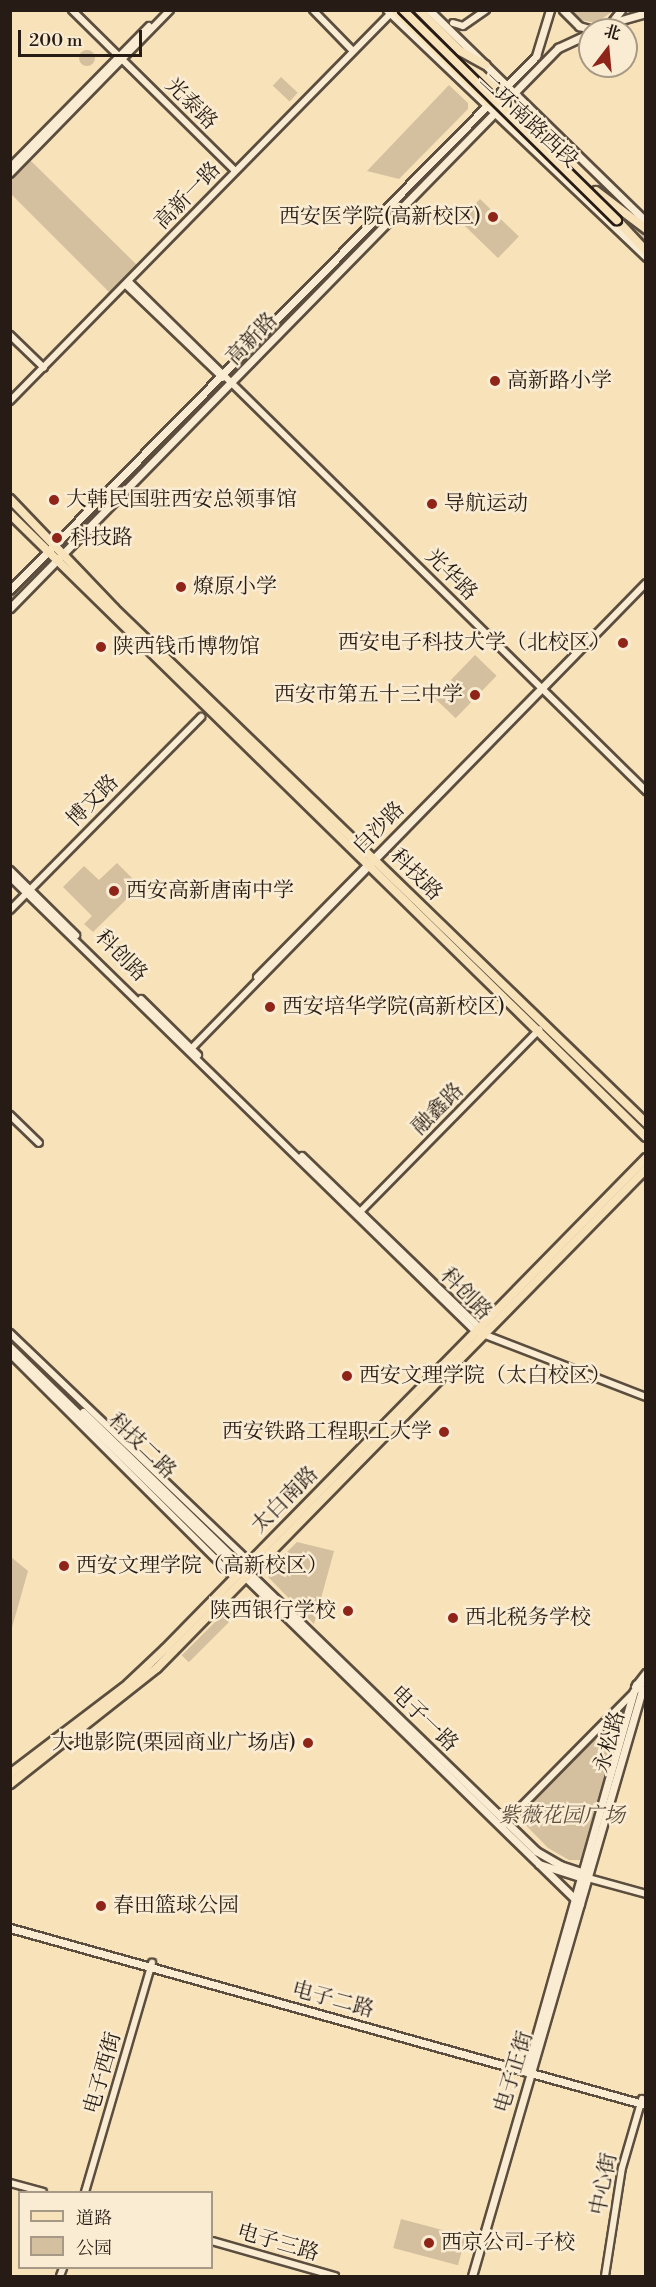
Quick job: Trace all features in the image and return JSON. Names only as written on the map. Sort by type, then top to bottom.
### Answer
[{"type":"main road","name":"二环南路西段","points":[[403,10],[617,220],[645,251]]},
{"type":"main road","name":"二环南路西段","points":[[411,10],[596,191],[645,229]]},
{"type":"main road","points":[[419,10],[460,51],[485,65]]},
{"type":"main road","name":"二环南路西段","points":[[429,10],[507,84],[645,222]]},
{"type":"main road","name":"高新路","points":[[10,590],[539,51],[550,10]]},
{"type":"main road","points":[[563,10],[578,25]]},
{"type":"main road","points":[[636,10],[645,14]]},
{"type":"main road","points":[[391,12],[487,104]]},
{"type":"main road","name":"高新路","points":[[625,18],[645,14]]},
{"type":"main road","name":"高新路","points":[[10,608],[558,48],[578,38]]},
{"type":"main road","name":"二环南路西段","points":[[487,104],[645,257]]},
{"type":"main road","name":"科技路","points":[[10,499],[55,544],[59,559]]},
{"type":"main road","name":"科技路","points":[[10,514],[541,1027],[645,1123]]},
{"type":"main road","name":"科技路","points":[[541,1027],[645,1137]]},
{"type":"main road","name":"太白南路","points":[[10,1774],[128,1684],[244,1571],[480,1331],[645,1158]]},
{"type":"main road","name":"太白南路","points":[[480,1331],[645,1169]]},
{"type":"main road","name":"科技二路","points":[[10,1341],[244,1571]]},
{"type":"main road","name":"科技二路","points":[[10,1347],[244,1571]]},
{"type":"main road","name":"太白南路","points":[[10,1784],[149,1675],[244,1571]]},
{"type":"main road","name":"电子一路","points":[[244,1571],[547,1859],[584,1876]]},
{"type":"main road","name":"电子一路","points":[[244,1571],[500,1828],[577,1901]]},
{"type":"main road","name":"永松路","points":[[584,1876],[636,1687]]},
{"type":"main road","name":"电子一路","points":[[535,1862],[584,1876]]},
{"type":"main road","name":"电子正街","points":[[472,2277],[584,1876]]},
{"type":"main road","name":"电子二路","points":[[10,1926],[644,2102]]},
{"type":"main road","name":"电子正街","points":[[467,2277],[530,2069]]},
{"type":"street","name":"光泰路","points":[[72,10],[235,171]]},
{"type":"street","points":[[10,174],[164,10]]},
{"type":"street","points":[[10,167],[170,10]]},
{"type":"street","points":[[313,10],[353,51]]},
{"type":"street","points":[[453,23],[463,26],[486,10]]},
{"type":"street","name":"高新一路","points":[[10,401],[391,12]]},
{"type":"street","name":"光华路","points":[[128,283],[645,791]]},
{"type":"street","points":[[10,335],[44,368]]},
{"type":"street","name":"白沙路","points":[[189,1049],[645,583]]},
{"type":"street","name":"博文路","points":[[10,910],[201,717]]},
{"type":"street","name":"科创路","points":[[10,870],[189,1049],[480,1331]]},
{"type":"street","name":"科创路","points":[[10,877],[29,891]]},
{"type":"street","name":"融鑫路","points":[[358,1214],[541,1027]]},
{"type":"street","points":[[10,1115],[39,1143]]},
{"type":"street","points":[[480,1331],[645,1397]]},
{"type":"street","points":[[10,1333],[244,1571]]},
{"type":"street","points":[[10,1354],[244,1571]]},
{"type":"street","name":"永松路","points":[[636,1687],[645,1673]]},
{"type":"street","name":"永松路","points":[[636,1687],[645,1680]]},
{"type":"street","points":[[500,1828],[636,1687]]},
{"type":"street","name":"电子一路","points":[[584,1876],[645,1894]]},
{"type":"street","name":"电子西街","points":[[86,2191],[151,1964]]},
{"type":"street","name":"中心街","points":[[605,2277],[622,2168],[644,2102]]},
{"type":"street","points":[[10,2183],[37,2191]]},
{"type":"street","name":"电子三路","points":[[213,2241],[336,2277]]},
{"type":"green space","points":[[571,11],[613,11],[603,18],[579,18]]},
{"type":"green space","points":[[84,50],[90,50],[95,58],[93,64],[84,66],[79,61],[79,55]]},
{"type":"green space","points":[[281,77],[298,93],[290,101],[273,86]]},
{"type":"green space","points":[[449,85],[468,103],[468,109],[399,179],[367,171]]},
{"type":"green space","points":[[29,159],[138,266],[111,294],[11,194],[10,177]]},
{"type":"green space","points":[[480,199],[519,237],[498,258],[459,221]]},
{"type":"green space","points":[[610,206],[645,232],[645,243],[608,207]]},
{"type":"green space","points":[[475,655],[497,676],[456,718],[434,697]]},
{"type":"green space","points":[[117,863],[140,886],[93,932],[84,924],[92,916],[63,887],[84,866],[99,880]]},
{"type":"green space","points":[[297,1542],[334,1551],[314,1624],[268,1577],[267,1572]]},
{"type":"green space","points":[[11,1557],[28,1571],[11,1631]]},
{"type":"green space","points":[[239,1598],[246,1605],[189,1662],[182,1655]]},
{"type":"green space","name":"紫薇花园广场","points":[[615,1715],[624,1719],[583,1860],[569,1860],[548,1848],[518,1817]]},
{"type":"green space","points":[[401,2219],[466,2236],[458,2265],[393,2248]]},
{"type":"place","name":"西安医学院(高新校区)","points":[[493,217]]},
{"type":"place","name":"高新路小学","points":[[495,381]]},
{"type":"place","name":"大韩民国驻西安总领事馆","points":[[54,500]]},
{"type":"place","name":"导航运动","points":[[432,504]]},
{"type":"place","name":"科技路","points":[[57,538]]},
{"type":"place","name":"燎原小学","points":[[181,587]]},
{"type":"place","name":"西安电子科技大学（北校区）","points":[[623,643]]},
{"type":"place","name":"陕西钱币博物馆","points":[[101,647]]},
{"type":"place","name":"西安市第五十三中学","points":[[475,695]]},
{"type":"place","name":"西安高新唐南中学","points":[[114,891]]},
{"type":"place","name":"西安培华学院(高新校区)","points":[[270,1007]]},
{"type":"place","name":"西安文理学院（太白校区）","points":[[347,1376]]},
{"type":"place","name":"西安铁路工程职工大学","points":[[444,1432]]},
{"type":"place","name":"西安文理学院（高新校区）","points":[[64,1566]]},
{"type":"place","name":"陕西银行学校","points":[[348,1611]]},
{"type":"place","name":"西北税务学校","points":[[453,1618]]},
{"type":"place","name":"大地影院(栗园商业广场店)","points":[[308,1743]]},
{"type":"place","name":"春田篮球公园","points":[[101,1906]]},
{"type":"place","name":"西京公司-子校","points":[[429,2243]]}]
